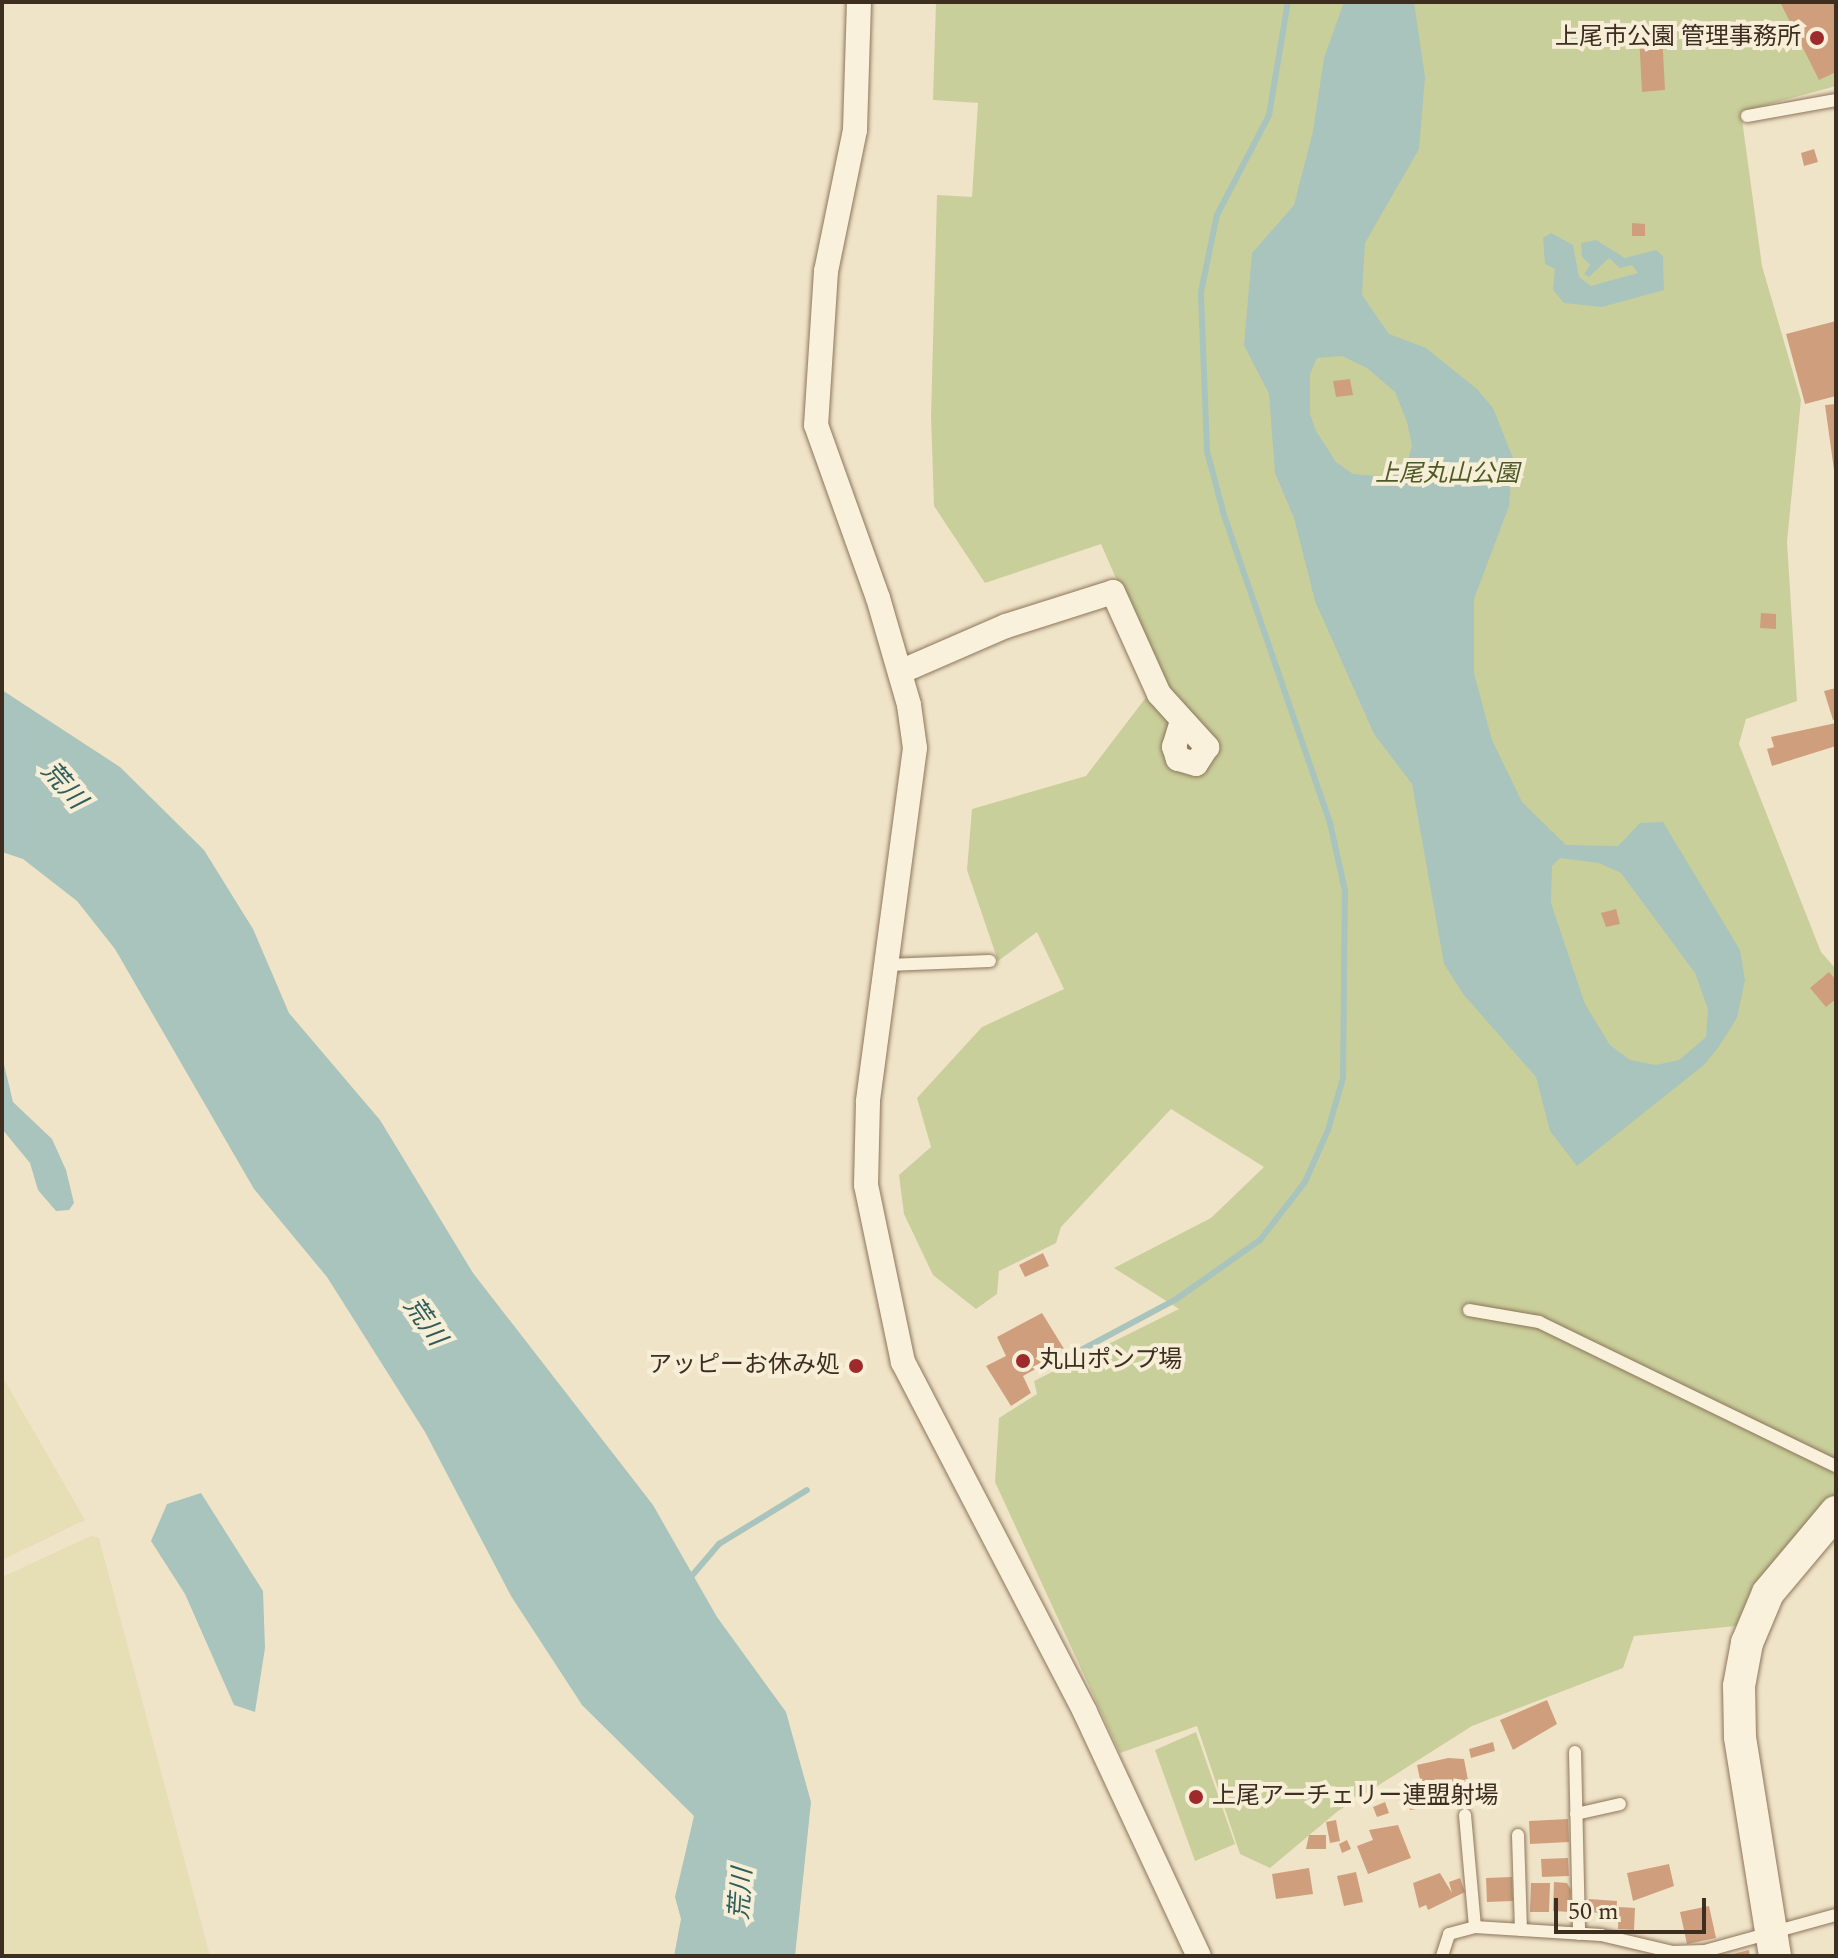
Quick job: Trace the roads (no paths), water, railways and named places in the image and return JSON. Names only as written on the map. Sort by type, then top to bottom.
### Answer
[{"type":"street","points":[[859,2],[855,130],[826,271],[816,425],[900,672],[915,748],[868,1102],[866,1185],[903,1362],[1085,1712],[1199,1956]]},
{"type":"street","points":[[900,672],[1006,626],[1113,592],[1159,694],[1182,721]]},
{"type":"street","points":[[1774,1944],[1740,1737],[1739,1686],[1747,1643],[1768,1593],[1836,1512]]},
{"type":"lane","points":[[1747,116],[1836,100]]},
{"type":"lane","points":[[887,965],[990,961]]},
{"type":"lane","points":[[1469,1310],[1539,1322],[1836,1466]]},
{"type":"lane","points":[[1575,1752],[1579,1934]]},
{"type":"lane","points":[[1576,1814],[1620,1804]]},
{"type":"lane","points":[[1465,1815],[1475,1927]]},
{"type":"lane","points":[[1518,1835],[1521,1930]]},
{"type":"lane","points":[[1442,1956],[1449,1934],[1475,1927],[1639,1940],[1673,1952],[1705,1951],[1774,1944],[1836,1915]]},
{"type":"water","points":[[1344,2],[1414,2],[1425,77],[1419,149],[1365,243],[1362,295],[1389,334],[1426,348],[1477,389],[1493,408],[1513,458],[1509,506],[1474,599],[1474,673],[1492,740],[1522,802],[1566,845],[1618,846],[1640,823],[1663,822],[1740,950],[1745,980],[1737,1018],[1718,1048],[1704,1065],[1577,1166],[1550,1131],[1536,1077],[1463,994],[1444,964],[1412,784],[1374,734],[1315,601],[1294,518],[1275,473],[1269,394],[1244,345],[1252,253],[1294,205],[1313,131],[1324,58]],"holes":[[[1342,356],[1367,368],[1395,392],[1407,422],[1412,446],[1406,467],[1391,477],[1353,474],[1336,462],[1316,431],[1310,414],[1310,374],[1317,358]],[[1560,858],[1599,863],[1621,873],[1695,973],[1708,1009],[1706,1037],[1679,1060],[1656,1065],[1630,1060],[1610,1045],[1585,1004],[1551,903],[1552,866]]]},
{"type":"water","points":[[1551,233],[1573,245],[1579,277],[1591,286],[1638,273],[1632,265],[1620,268],[1609,258],[1589,277],[1584,274],[1590,265],[1582,257],[1581,243],[1596,240],[1625,258],[1656,250],[1663,256],[1664,290],[1602,307],[1564,303],[1553,290],[1555,269],[1545,264],[1543,238]]},
{"type":"water","name":"荒川","points":[[2,690],[120,767],[204,850],[253,929],[289,1013],[380,1120],[473,1273],[653,1505],[717,1617],[786,1712],[811,1802],[795,1956],[674,1956],[681,1919],[675,1897],[694,1816],[582,1705],[511,1596],[425,1432],[327,1277],[254,1189],[115,949],[77,901],[23,859],[2,852]]},
{"type":"water","points":[[2,1056],[13,1102],[52,1139],[66,1170],[74,1203],[69,1210],[56,1211],[38,1190],[30,1163],[2,1129]]},
{"type":"water","points":[[201,1493],[263,1591],[265,1648],[255,1712],[234,1705],[185,1594],[151,1541],[167,1504]]},
{"type":"waterway","points":[[1070,1356],[1175,1300],[1260,1240],[1305,1182],[1328,1130],[1343,1078],[1345,891],[1330,823],[1224,515],[1207,451],[1201,292],[1217,215],[1269,115],[1288,2]]},
{"type":"waterway","points":[[690,1578],[719,1544],[807,1490]]},
{"type":"place","name":"上尾市公園 管理事務所","points":[[1817,38]]},
{"type":"place","name":"丸山ポンプ場","points":[[1023,1361]]},
{"type":"place","name":"アッピーお休み処","points":[[856,1366]]},
{"type":"place","name":"上尾アーチェリー連盟射場","points":[[1196,1797]]},
{"type":"park label","name":"上尾丸山公園","points":[[1447,475]]}]
